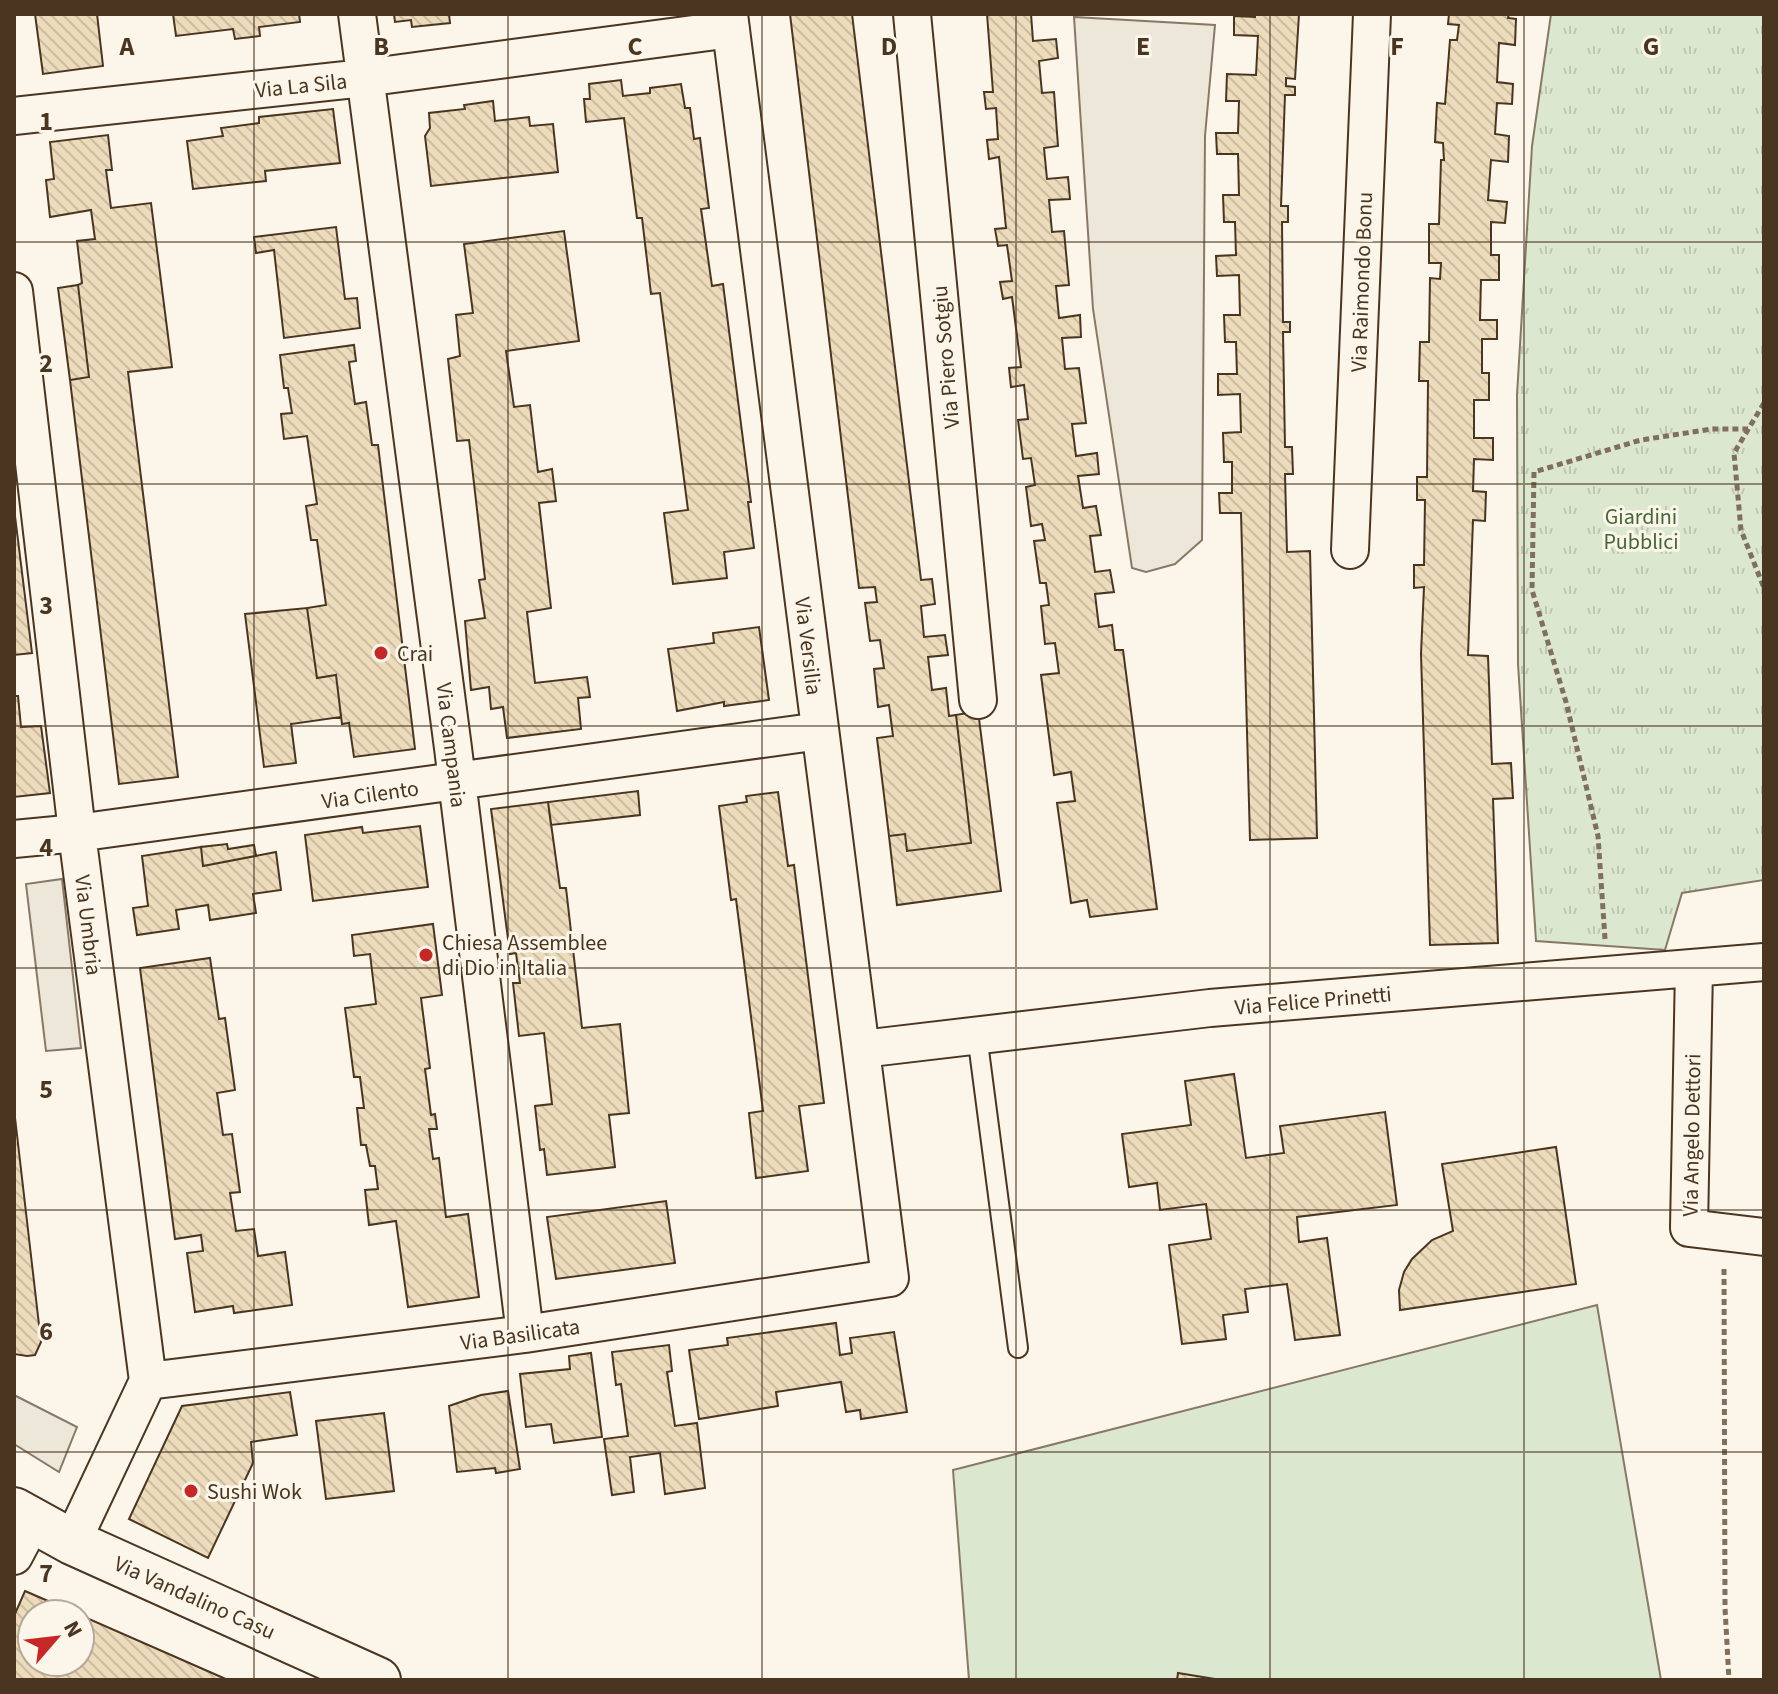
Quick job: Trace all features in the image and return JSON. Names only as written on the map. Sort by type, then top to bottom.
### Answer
[{"type":"main road","name":"Via Vandalino Casu","points":[[20,1529],[72,1542],[378,1680]]},
{"type":"street","name":"Via Campania","points":[[357,14],[525,1334]]},
{"type":"street","name":"Via Piero Sotgiu","points":[[912,14],[978,700]]},
{"type":"street","name":"Via Raimondo Bonu","points":[[1350,550],[1372,14]]},
{"type":"street","name":"Via La Sila","points":[[14,116],[364,78],[730,22]]},
{"type":"street","name":"Via Versilia","points":[[730,22],[890,1278]]},
{"type":"street","name":"Via Umbria","points":[[14,291],[77,833],[148,1381]]},
{"type":"street","name":"Via Cilento","points":[[14,839],[457,783],[820,731]]},
{"type":"street","name":"Via Felice Prinetti","points":[[862,1049],[1210,1008],[1764,962]]},
{"type":"street","name":"Via Angelo Dettori","points":[[1694,968],[1689,1228],[1764,1237]]},
{"type":"street","name":"Via Basilicata","points":[[148,1381],[525,1334],[890,1278]]},
{"type":"street","points":[[72,1542],[148,1381]]},
{"type":"lane","points":[[977,1035],[1018,1348]]},
{"type":"path","points":[[1764,403],[1734,453],[1741,530],[1764,588]]},
{"type":"path","points":[[1607,975],[1598,836],[1566,702],[1532,590],[1534,472],[1641,440],[1712,429],[1748,429]]},
{"type":"path","points":[[1725,1231],[1725,1592],[1729,1680]]},
{"type":"green space","name":"Giardini Pubblici","points":[[1551,14],[1764,14],[1764,880],[1682,893],[1665,950],[1536,941],[1518,664],[1517,395],[1532,146]]},
{"type":"green space","points":[[1597,1305],[1661,1680],[969,1680],[953,1470]]},
{"type":"shaded area","points":[[1074,17],[1215,25],[1205,136],[1202,540],[1175,564],[1146,572],[1132,568],[1093,309]]},
{"type":"shaded area","points":[[62,879],[81,1048],[46,1051],[26,884]]},
{"type":"shaded area","points":[[14,1395],[77,1427],[59,1472],[14,1444]]},
{"type":"building","points":[[35,14],[97,14],[103,66],[43,74]]},
{"type":"building","points":[[173,14],[299,14],[300,22],[259,27],[260,36],[235,39],[233,29],[176,36]]},
{"type":"building","points":[[394,14],[449,14],[450,23],[412,27],[411,20],[395,22]]},
{"type":"building","points":[[790,14],[852,14],[921,580],[932,579],[935,604],[921,606],[924,637],[945,635],[948,655],[928,657],[932,690],[946,688],[949,716],[956,715],[971,843],[907,851],[905,834],[889,836],[877,738],[893,736],[889,705],[878,707],[874,669],[884,668],[880,640],[870,641],[865,603],[877,602],[875,587],[859,588]]},
{"type":"building","points":[[987,14],[1031,14],[1033,41],[1056,39],[1058,58],[1039,61],[1042,93],[1054,92],[1058,146],[1044,148],[1047,179],[1068,177],[1070,199],[1049,200],[1052,232],[1064,231],[1069,285],[1056,286],[1059,318],[1080,315],[1081,337],[1062,338],[1065,369],[1079,368],[1086,423],[1072,424],[1076,456],[1097,453],[1099,474],[1078,476],[1083,508],[1096,506],[1101,535],[1090,536],[1095,572],[1110,570],[1114,592],[1095,594],[1099,627],[1112,625],[1115,650],[1123,650],[1157,909],[1090,917],[1087,900],[1071,903],[1057,803],[1075,801],[1071,772],[1054,775],[1041,675],[1059,673],[1055,643],[1045,644],[1041,606],[1049,605],[1046,583],[1040,583],[1034,541],[1045,540],[1042,524],[1031,526],[1026,487],[1035,485],[1031,458],[1023,459],[1018,420],[1028,419],[1024,385],[1011,387],[1009,368],[1021,367],[1012,297],[1003,299],[1000,282],[1012,281],[1007,245],[998,246],[995,229],[1006,228],[999,157],[989,159],[987,140],[998,139],[996,108],[986,109],[984,92],[993,92]]},
{"type":"building","points":[[1255,14],[1299,14],[1295,79],[1286,78],[1286,86],[1295,87],[1295,95],[1285,95],[1281,206],[1288,206],[1288,222],[1282,222],[1283,322],[1290,322],[1290,332],[1283,332],[1285,447],[1292,447],[1293,474],[1285,474],[1287,552],[1310,551],[1317,838],[1250,840],[1241,513],[1220,513],[1219,493],[1232,493],[1232,462],[1224,462],[1223,433],[1241,432],[1240,394],[1218,395],[1218,374],[1237,374],[1236,342],[1225,342],[1224,315],[1240,315],[1239,275],[1217,276],[1216,256],[1236,255],[1235,222],[1224,222],[1223,195],[1239,195],[1238,154],[1217,154],[1216,133],[1238,133],[1239,101],[1226,101],[1227,74],[1256,75],[1258,36],[1234,35],[1234,16],[1255,17]]},
{"type":"building","points":[[1449,14],[1509,14],[1508,18],[1516,19],[1515,45],[1499,43],[1497,82],[1513,84],[1512,104],[1497,103],[1495,134],[1509,136],[1508,162],[1491,160],[1488,200],[1507,202],[1505,223],[1491,222],[1491,255],[1499,255],[1499,280],[1481,280],[1480,320],[1497,320],[1497,339],[1482,339],[1482,373],[1489,373],[1489,400],[1474,400],[1474,438],[1493,438],[1493,460],[1474,459],[1473,491],[1486,492],[1485,521],[1473,520],[1468,655],[1488,656],[1492,764],[1511,763],[1513,798],[1493,799],[1498,943],[1430,945],[1421,654],[1424,587],[1414,588],[1414,565],[1424,565],[1425,500],[1417,500],[1417,477],[1427,477],[1428,381],[1419,381],[1420,342],[1429,342],[1430,278],[1440,279],[1441,263],[1429,263],[1429,224],[1439,224],[1441,160],[1444,160],[1443,143],[1435,142],[1437,103],[1445,104],[1450,40],[1457,40],[1459,25],[1448,24]]},
{"type":"building","points":[[621,80],[623,96],[650,93],[650,88],[681,84],[685,108],[690,108],[694,139],[700,138],[709,208],[701,209],[712,286],[723,284],[754,548],[724,552],[727,578],[673,584],[664,513],[688,510],[660,293],[651,294],[642,218],[637,218],[624,118],[586,122],[584,99],[590,99],[589,84]]},
{"type":"building","points":[[493,101],[495,121],[529,117],[530,126],[553,124],[558,172],[431,186],[425,136],[430,128],[429,113],[465,109],[464,105]]},
{"type":"building","points":[[333,109],[340,163],[265,171],[266,181],[193,189],[187,141],[223,136],[221,128],[259,123],[259,117]]},
{"type":"building","points":[[108,135],[112,170],[106,170],[111,208],[151,203],[172,367],[128,372],[178,777],[119,784],[70,380],[89,377],[78,285],[82,283],[77,241],[95,239],[91,210],[50,217],[46,180],[54,179],[50,142]]},
{"type":"building","points":[[336,227],[345,299],[357,298],[360,328],[284,338],[274,250],[256,253],[254,237]]},
{"type":"building","points":[[564,231],[579,341],[506,351],[514,407],[530,405],[538,472],[552,469],[556,501],[539,503],[551,608],[527,612],[535,683],[587,677],[590,697],[578,698],[581,729],[507,738],[503,707],[491,709],[489,687],[471,690],[465,621],[485,618],[479,580],[485,579],[469,440],[457,441],[448,359],[460,356],[456,315],[473,313],[464,244]]},
{"type":"building","points":[[78,285],[89,377],[70,380],[58,288]]},
{"type":"building","points":[[354,345],[356,361],[349,362],[355,404],[366,402],[372,445],[378,445],[415,749],[354,757],[349,723],[342,724],[336,675],[317,678],[307,608],[326,605],[317,540],[311,540],[306,506],[317,504],[307,436],[284,439],[281,414],[292,413],[288,388],[284,388],[280,355]]},
{"type":"building","points":[[14,508],[32,653],[14,655]]},
{"type":"building","points":[[307,608],[317,678],[336,675],[341,717],[291,724],[296,763],[264,767],[245,614]]},
{"type":"building","points":[[759,627],[769,700],[724,706],[724,702],[677,711],[668,649],[714,643],[713,633]]},
{"type":"building","points":[[14,685],[21,727],[41,726],[50,793],[14,797]]},
{"type":"building","points":[[978,711],[1001,891],[897,905],[889,836],[905,834],[907,851],[971,843],[956,715]]},
{"type":"building","points":[[638,791],[640,815],[551,825],[548,802]]},
{"type":"building","points":[[778,792],[788,866],[794,865],[824,1103],[799,1106],[808,1171],[756,1178],[749,1113],[763,1111],[736,899],[731,900],[719,806],[747,802],[746,796]]},
{"type":"building","points":[[548,802],[560,888],[566,888],[582,1028],[620,1024],[629,1113],[609,1115],[615,1167],[547,1175],[544,1149],[540,1150],[535,1106],[552,1104],[544,1033],[519,1036],[513,983],[520,983],[516,953],[510,954],[491,809]]},
{"type":"building","points":[[420,826],[428,887],[313,901],[305,835],[362,827],[363,833]]},
{"type":"building","points":[[227,844],[228,849],[254,845],[256,856],[203,866],[201,847]]},
{"type":"building","points":[[201,847],[203,866],[276,852],[281,890],[253,894],[256,913],[210,920],[208,905],[176,910],[179,929],[137,935],[133,908],[148,906],[142,856]]},
{"type":"building","points":[[433,924],[442,995],[421,998],[430,1068],[425,1069],[431,1115],[435,1114],[437,1129],[429,1129],[433,1159],[439,1158],[446,1217],[468,1214],[479,1297],[408,1307],[396,1221],[369,1225],[365,1190],[378,1189],[375,1166],[370,1166],[366,1145],[361,1145],[357,1108],[364,1108],[360,1077],[354,1077],[345,1008],[376,1004],[370,954],[354,956],[352,935]]},
{"type":"building","points":[[210,958],[219,1019],[225,1018],[235,1090],[217,1093],[223,1135],[232,1134],[240,1192],[230,1193],[236,1231],[254,1229],[258,1256],[285,1252],[292,1305],[234,1313],[233,1306],[195,1312],[187,1253],[203,1251],[201,1235],[175,1239],[140,968]]},
{"type":"building","points":[[1234,1074],[1246,1158],[1284,1153],[1280,1126],[1385,1112],[1397,1205],[1297,1217],[1299,1242],[1327,1238],[1340,1335],[1295,1340],[1287,1284],[1245,1289],[1248,1312],[1223,1315],[1226,1339],[1182,1344],[1169,1245],[1211,1239],[1206,1204],[1160,1210],[1157,1183],[1129,1187],[1122,1134],[1191,1125],[1185,1081]]},
{"type":"building","points":[[14,1109],[41,1342],[35,1355],[27,1356],[14,1354]]},
{"type":"building","points":[[1556,1147],[1576,1284],[1400,1310],[1399,1290],[1412,1259],[1432,1240],[1453,1231],[1442,1164]]},
{"type":"building","points":[[666,1201],[675,1263],[556,1279],[547,1217]]},
{"type":"building","points":[[836,1323],[840,1355],[852,1353],[850,1338],[894,1332],[907,1412],[861,1419],[860,1410],[846,1412],[841,1382],[776,1392],[778,1406],[699,1419],[689,1350],[728,1345],[727,1338]]},
{"type":"building","points":[[669,1345],[672,1371],[667,1372],[675,1426],[697,1423],[705,1488],[665,1494],[660,1453],[630,1457],[634,1492],[612,1495],[604,1439],[628,1436],[621,1384],[616,1385],[612,1352]]},
{"type":"building","points":[[591,1353],[602,1437],[554,1443],[551,1424],[526,1427],[520,1374],[570,1369],[569,1356]]},
{"type":"building","points":[[508,1391],[520,1469],[496,1473],[495,1468],[457,1472],[449,1406],[481,1395]]},
{"type":"building","name":"Sushi Wok","points":[[290,1392],[297,1435],[251,1442],[253,1463],[208,1558],[129,1519],[182,1406]]},
{"type":"building","points":[[384,1413],[394,1491],[326,1499],[316,1421]]},
{"type":"building","points":[[25,1591],[41,1598],[22,1598]]},
{"type":"building","points":[[16,1611],[16,1678],[96,1678],[96,1622],[228,1680],[14,1680]]},
{"type":"building","points":[[1178,1673],[1221,1680],[1177,1680]]},
{"type":"place","name":"Crai","points":[[381,653]]},
{"type":"place","name":"Chiesa Assemblee di Dio in Italia","points":[[426,955]]},
{"type":"place","name":"Sushi Wok","points":[[191,1491]]}]
